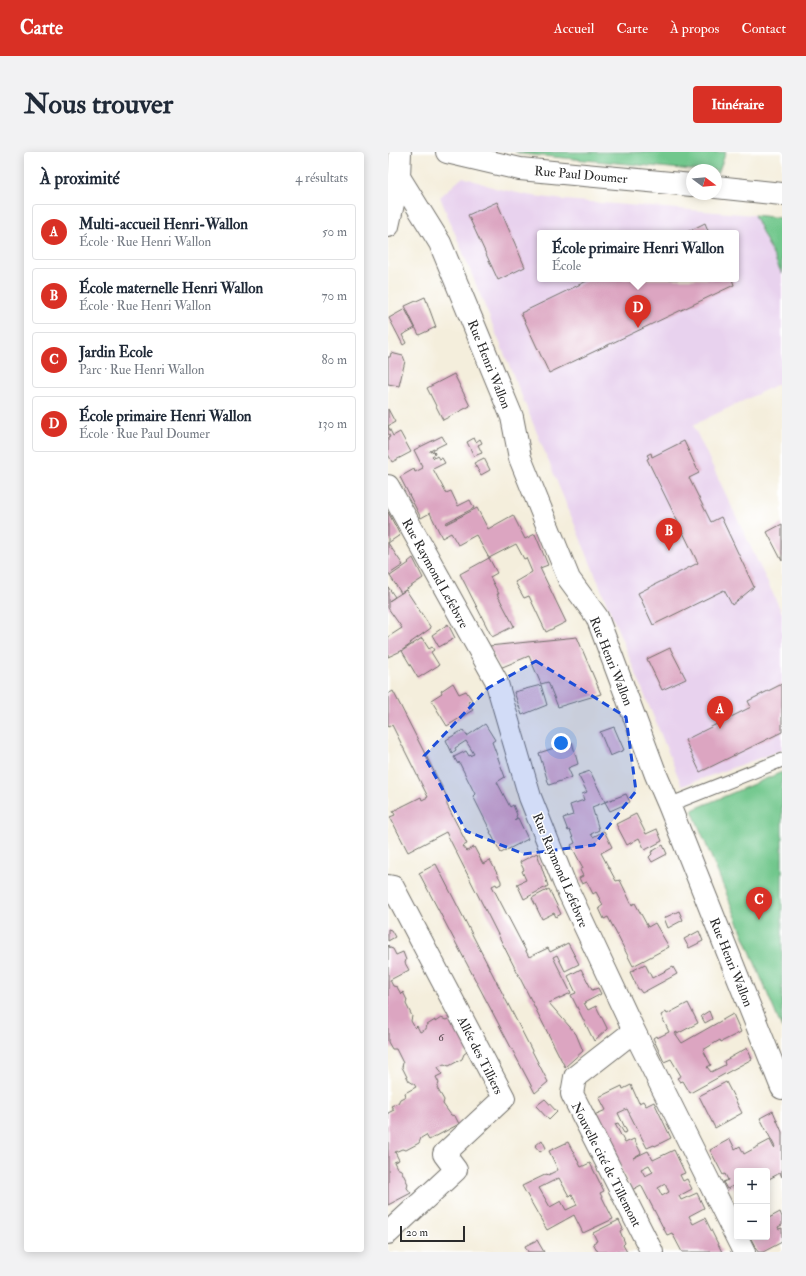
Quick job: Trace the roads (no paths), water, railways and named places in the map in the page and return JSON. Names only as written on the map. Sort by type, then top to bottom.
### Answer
[{"type":"street","points":[[388,226],[399,178],[400,152]]},
{"type":"street","name":"Rue Paul Doumer","points":[[447,152],[520,169],[686,184]]},
{"type":"street","name":"Rue Henri Wallon","points":[[399,178],[440,243],[512,417],[520,458],[528,479],[569,579],[597,617],[656,775],[669,804],[782,1088]]},
{"type":"street","points":[[722,188],[782,194]]},
{"type":"street","name":"Rue Raymond Lefebvre","points":[[388,486],[496,680],[530,797],[558,868],[634,1031],[744,1252]]},
{"type":"street","name":"Allée des Tilliers","points":[[388,886],[393,887],[504,1098],[444,1154],[456,1170],[388,1233]]},
{"type":"street","name":"Nouvelle cité de Tillemont","points":[[634,1031],[575,1077],[572,1094],[652,1252]]},
{"type":"lane","points":[[669,804],[782,760]]},
{"type":"place","name":"École primaire Henri Wallon","points":[[638,328]]},
{"type":"place","name":"École maternelle Henri Wallon","points":[[669,551]]},
{"type":"place","name":"Multi-accueil Henri-Wallon","points":[[720,729]]},
{"type":"place","name":"Jardin Ecole","points":[[759,920]]}]
